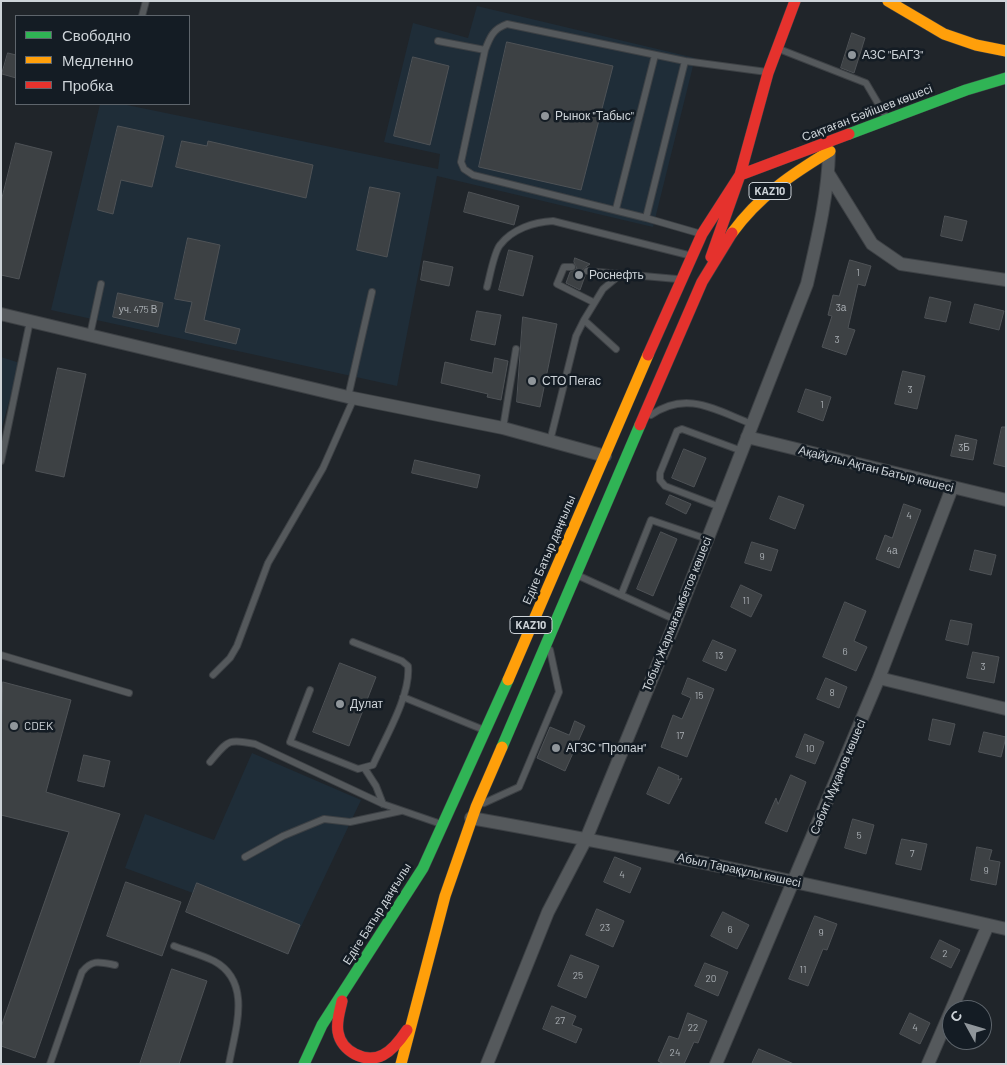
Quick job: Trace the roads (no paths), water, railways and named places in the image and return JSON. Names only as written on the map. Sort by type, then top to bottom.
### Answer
[{"type":"main road","name":"Едіге Батыр даңғылы","points":[[401,1064],[445,896],[474,813],[702,282],[740,175],[768,73],[795,1]]},
{"type":"main road","points":[[888,1],[944,34],[976,45],[1006,52]]},
{"type":"main road","name":"Сақтаған Бәйішев көшесі","points":[[740,175],[1006,78]]},
{"type":"main road","name":"KAZ10","points":[[702,282],[728,237],[756,204],[794,173],[867,128]]},
{"type":"main road","name":"Едіге Батыр даңғылы","points":[[304,1064],[322,1025],[378,941],[423,868],[486,731],[680,280],[702,234],[740,175]]},
{"type":"main road","points":[[344,990],[337,1020],[339,1038],[346,1050],[364,1058],[383,1056],[398,1043],[412,1023]]},
{"type":"street","name":"Тобық Жармағамбетов көшесі","points":[[487,1064],[548,912],[586,838],[676,620],[807,284],[828,173],[829,152]]},
{"type":"street","points":[[828,173],[872,244],[901,264],[1006,280]]},
{"type":"street","points":[[1,314],[351,397],[503,428],[605,456]]},
{"type":"street","name":"Ақайұлы Ақтан Батыр көшесі","points":[[747,437],[1006,500]]},
{"type":"street","name":"Сәбит Мұқанов көшесі","points":[[716,1064],[879,678],[952,488]]},
{"type":"street","points":[[879,678],[1006,709]]},
{"type":"street","name":"Абыл Тарақұлы көшесі","points":[[474,813],[586,838],[794,880],[1006,929]]},
{"type":"street","points":[[928,1064],[988,925]]},
{"type":"lane","points":[[142,15],[146,1]]},
{"type":"lane","points":[[702,234],[616,209],[472,176],[464,169],[462,162],[484,50],[497,27],[507,24],[685,61],[768,73]]},
{"type":"lane","points":[[438,41],[484,50]]},
{"type":"lane","points":[[777,49],[866,83],[888,120]]},
{"type":"lane","points":[[616,209],[655,55]]},
{"type":"lane","points":[[646,218],[685,61]]},
{"type":"lane","points":[[487,287],[499,245],[514,232],[541,222],[553,221],[692,255]]},
{"type":"lane","points":[[572,267],[564,267],[557,284],[593,302]]},
{"type":"lane","points":[[587,271],[680,280]]},
{"type":"lane","points":[[550,441],[576,336],[593,302],[603,289],[621,274]]},
{"type":"lane","points":[[90,335],[101,284]]},
{"type":"lane","points":[[213,675],[230,658],[237,646],[268,563],[323,468],[351,397],[372,292]]},
{"type":"lane","points":[[584,320],[616,349]]},
{"type":"lane","points":[[1,461],[30,321]]},
{"type":"lane","points":[[503,428],[516,349]]},
{"type":"lane","points":[[642,422],[663,407],[679,402],[697,402],[752,424]]},
{"type":"lane","points":[[720,507],[665,486],[660,480],[660,473],[678,431],[682,429],[742,451]]},
{"type":"lane","points":[[621,595],[651,520],[707,539]]},
{"type":"lane","points":[[576,574],[676,620]]},
{"type":"lane","points":[[474,813],[519,787],[559,692],[548,638]]},
{"type":"lane","points":[[310,690],[290,742],[358,769],[365,769],[374,765],[403,697],[409,676],[408,666],[402,661],[353,642]]},
{"type":"lane","points":[[1,655],[129,693]]},
{"type":"lane","points":[[403,697],[486,731]]},
{"type":"lane","points":[[210,762],[225,744],[235,740],[255,744],[383,804],[443,825]]},
{"type":"lane","points":[[365,769],[376,786],[383,804]]},
{"type":"lane","points":[[245,857],[283,836],[324,819],[350,822],[403,810]]},
{"type":"lane","points":[[174,946],[215,961],[230,975],[239,991],[238,1013],[229,1064]]},
{"type":"lane","points":[[50,1064],[82,972],[88,964],[95,961],[115,965]]},
{"type":"place","name":"АЗС \"БАГЗ\"","points":[[852,55]]},
{"type":"place","name":"Рынок \"Табыс\"","points":[[545,116]]},
{"type":"place","name":"Роснефть","points":[[579,275]]},
{"type":"place","name":"СТО Пегас","points":[[532,381]]},
{"type":"place","name":"Дулат","points":[[340,704]]},
{"type":"place","name":"CDEK","points":[[14,726]]},
{"type":"place","name":"АГЗС \"Пропан\"","points":[[556,748]]}]
